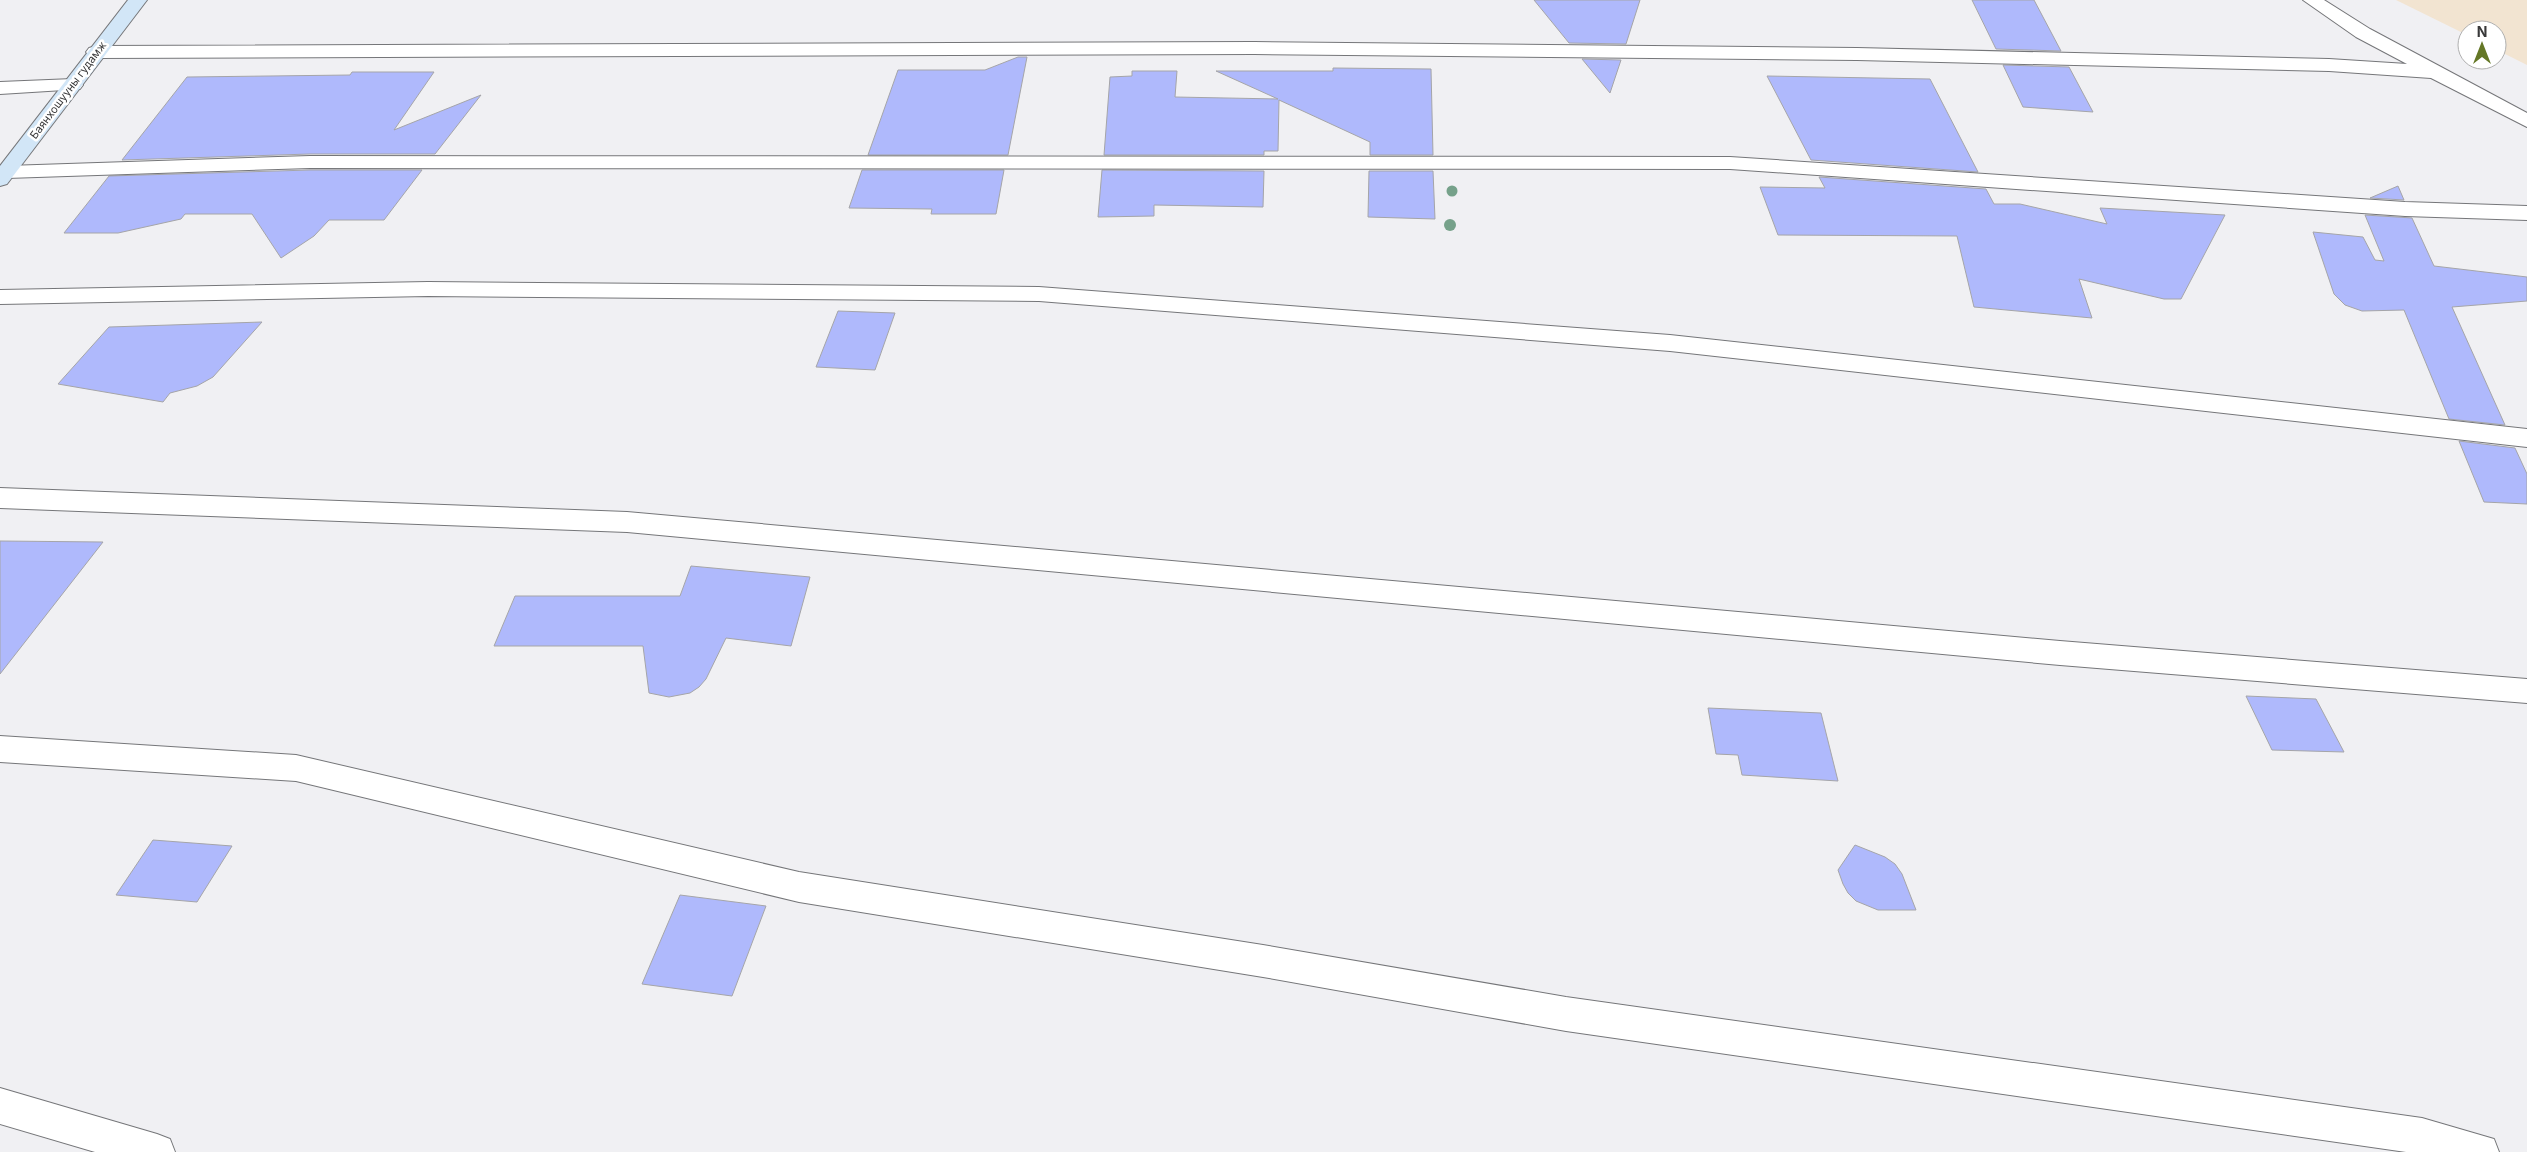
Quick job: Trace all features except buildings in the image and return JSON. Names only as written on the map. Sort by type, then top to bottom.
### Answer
[{"type":"main road","name":"Баянхошууны гудамж","points":[[3,176],[96,52],[138,0]]},
{"type":"street","points":[[2312,0],[2363,33],[2527,121]]},
{"type":"street","points":[[96,52],[1254,48],[1867,54],[2329,65],[2436,72]]},
{"type":"street","points":[[0,88],[73,85]]},
{"type":"street","points":[[3,176],[310,162],[1730,164],[2405,209],[2527,213]]},
{"type":"street","points":[[0,297],[428,289],[1039,294],[1670,343],[2527,438]]},
{"type":"street","points":[[0,498],[627,522],[2050,652],[2527,691]]},
{"type":"street","points":[[0,749],[296,768],[799,887],[1264,961],[1566,1014],[2422,1136],[2482,1152]]},
{"type":"street","points":[[0,1106],[157,1152]]},
{"type":"shaded area","points":[[2396,0],[2527,0],[2527,65],[2507,55],[2507,20],[2457,20],[2457,30]]}]
